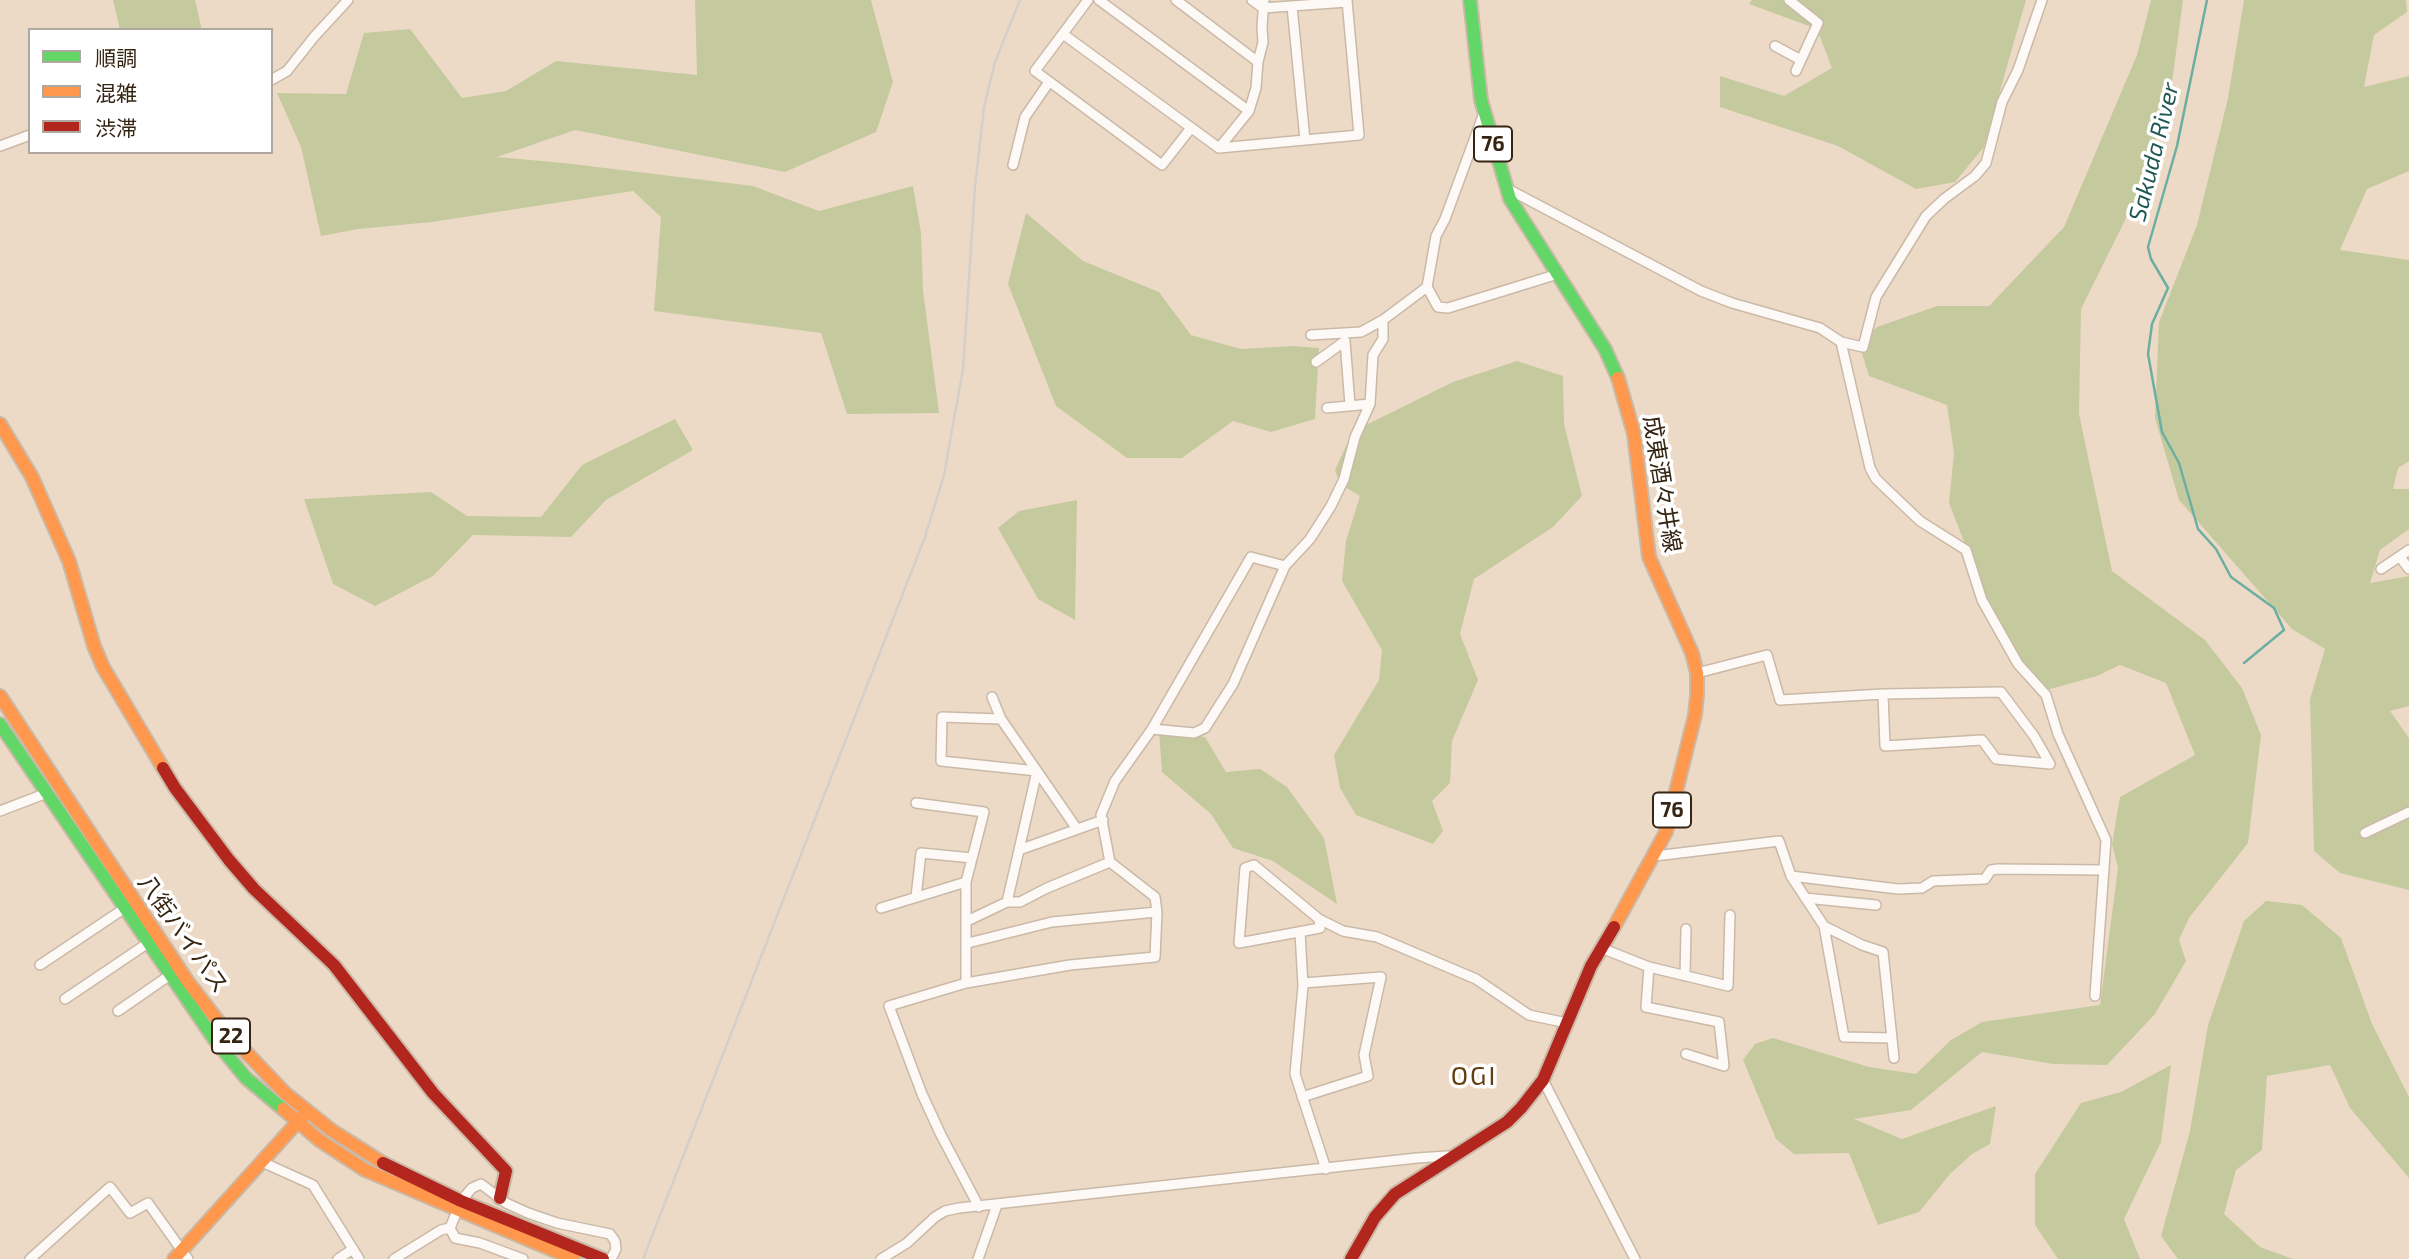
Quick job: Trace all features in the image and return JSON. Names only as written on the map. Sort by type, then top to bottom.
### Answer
[{"type":"main road","name":"成東酒々井線","points":[[1351,1259],[1375,1217],[1395,1194],[1507,1122],[1543,1080],[1591,966],[1655,856],[1666,832],[1688,745],[1697,695],[1697,673],[1692,653],[1649,557],[1634,434],[1619,382],[1605,349],[1510,200],[1506,188],[1484,113],[1474,52],[1470,0]]},
{"type":"main road","points":[[0,424],[22,456],[64,550],[103,667],[176,788],[229,860],[254,888],[334,965],[433,1093],[506,1171],[500,1198]]},
{"type":"main road","name":"八街バイパス","points":[[0,696],[188,982],[225,1030],[260,1068],[308,1111],[372,1157],[459,1206]]},
{"type":"main road","name":"八街バイパス","points":[[0,724],[229,1059],[297,1123],[365,1170],[574,1255],[603,1259]]},
{"type":"main road","points":[[181,1256],[308,1111]]},
{"type":"street","points":[[273,79],[287,71],[348,0]]},
{"type":"street","points":[[1088,0],[1035,71],[1162,165],[1191,128]]},
{"type":"street","points":[[1099,0],[1249,111]]},
{"type":"street","points":[[1175,0],[1258,62]]},
{"type":"street","points":[[1063,33],[1219,148],[1359,135],[1347,1],[1292,6],[1264,4],[1252,0]]},
{"type":"street","points":[[1789,0],[1818,23],[1796,71]]},
{"type":"street","points":[[1506,188],[1701,291],[1732,303],[1820,328],[1841,342],[1863,347],[1875,297],[1926,216],[1975,176],[1986,163],[2002,102],[2018,70],[2042,0]]},
{"type":"street","points":[[1219,148],[1249,111],[1256,88],[1263,42],[1264,4]]},
{"type":"street","points":[[1292,6],[1305,140]]},
{"type":"street","points":[[1775,46],[1801,60]]},
{"type":"street","points":[[1013,165],[1025,117],[1049,82]]},
{"type":"street","points":[[1484,113],[1445,219],[1436,236],[1427,287],[1438,307],[1448,308],[1558,274]]},
{"type":"street","points":[[0,146],[28,136]]},
{"type":"street","points":[[1311,335],[1361,332],[1383,320],[1427,287]]},
{"type":"street","points":[[1152,729],[1194,733],[1205,727],[1233,684],[1285,566],[1310,539],[1345,479],[1355,437],[1370,404],[1373,355],[1383,339],[1383,320]]},
{"type":"street","points":[[1316,362],[1345,341],[1350,405]]},
{"type":"street","points":[[1841,342],[1870,468],[1876,479],[1920,520],[1966,550],[1982,600],[2018,664],[2046,695],[2058,734],[2106,840],[2095,996]]},
{"type":"street","points":[[1327,408],[1370,404]]},
{"type":"street","points":[[2381,569],[2409,550]]},
{"type":"street","points":[[2400,556],[2409,569]]},
{"type":"street","points":[[979,1207],[922,1094],[889,1006],[967,983],[1070,965],[1155,957],[1155,897],[1110,862],[1101,815],[1115,781],[1152,729],[1251,557],[1285,566]]},
{"type":"street","points":[[1697,673],[1767,655],[1780,700],[1883,694],[2001,692],[2034,736],[2050,764],[1996,759],[1982,740],[1885,746],[1883,694]]},
{"type":"street","points":[[992,696],[1001,719],[1077,829]]},
{"type":"street","points":[[1001,719],[943,717],[941,761],[1037,771]]},
{"type":"street","points":[[1007,902],[1037,771]]},
{"type":"street","points":[[0,811],[47,793]]},
{"type":"street","points":[[916,803],[984,812],[966,882],[967,983]]},
{"type":"street","points":[[2365,833],[2409,812]]},
{"type":"street","points":[[1019,850],[1102,820]]},
{"type":"street","points":[[1655,856],[1779,841],[1791,876],[1824,926],[1844,1037],[1892,1038]]},
{"type":"street","points":[[916,897],[921,853],[972,858]]},
{"type":"street","points":[[967,921],[1007,902],[1020,902],[1046,888],[1110,862]]},
{"type":"street","points":[[1319,919],[1320,928],[1239,943],[1245,868],[1254,865],[1319,919],[1343,931],[1377,937],[1476,979],[1529,1015],[1567,1023]]},
{"type":"street","points":[[1791,876],[1898,889],[1922,888],[1933,881],[1985,879],[1991,870],[1998,869],[2104,870]]},
{"type":"street","points":[[881,908],[966,882]]},
{"type":"street","points":[[1805,898],[1876,905]]},
{"type":"street","points":[[40,965],[125,908]]},
{"type":"street","points":[[968,943],[1052,922],[1157,912]]},
{"type":"street","points":[[1601,948],[1649,967],[1728,986],[1730,915]]},
{"type":"street","points":[[1824,926],[1882,952],[1895,1058]]},
{"type":"street","points":[[1685,976],[1686,929]]},
{"type":"street","points":[[1300,932],[1303,983],[1295,1074],[1326,1169]]},
{"type":"street","points":[[65,999],[148,943]]},
{"type":"street","points":[[1649,967],[1646,1007],[1719,1023],[1724,1066],[1686,1054]]},
{"type":"street","points":[[118,1011],[170,975]]},
{"type":"street","points":[[1302,1097],[1368,1076],[1364,1055],[1381,977],[1303,983]]},
{"type":"street","points":[[1543,1080],[1635,1259]]},
{"type":"street","points":[[881,1259],[907,1243],[945,1211],[1417,1158],[1447,1156],[1450,1160]]},
{"type":"street","points":[[262,1161],[313,1185],[359,1259]]},
{"type":"street","points":[[523,1259],[480,1243],[460,1241],[452,1235],[450,1228],[459,1206],[477,1184],[487,1188],[512,1207],[557,1223],[610,1234],[615,1241],[611,1259]]},
{"type":"street","points":[[30,1259],[110,1187],[130,1213],[148,1203],[181,1256]]},
{"type":"street","points":[[978,1259],[998,1205]]},
{"type":"street","points":[[394,1259],[441,1230],[450,1228]]},
{"type":"street","points":[[338,1259],[353,1249]]},
{"type":"green space","points":[[113,0],[195,0],[202,28],[120,28]]},
{"type":"green space","points":[[695,0],[871,0],[893,82],[876,132],[785,172],[575,130],[497,157],[753,186],[819,211],[913,186],[921,233],[923,290],[939,413],[847,414],[821,333],[654,311],[661,217],[633,191],[321,236],[301,147],[277,93],[346,94],[364,33],[410,29],[462,98],[506,91],[556,61],[697,75]]},
{"type":"green space","points":[[1752,0],[2026,0],[1984,147],[1955,182],[1916,189],[1838,146],[1720,107],[1720,76],[1784,96],[1832,68],[1817,29],[1749,4]]},
{"type":"green space","points":[[2151,0],[2183,0],[2171,90],[2141,188],[2081,309],[2079,414],[2112,571],[2205,640],[2242,688],[2261,735],[2248,843],[2189,918],[2179,940],[2186,961],[2155,1014],[2107,1065],[2053,1064],[1982,1052],[1911,1110],[1854,1119],[1902,1139],[1996,1106],[1990,1144],[1972,1154],[1950,1174],[1919,1212],[1878,1225],[1849,1153],[1794,1154],[1776,1139],[1743,1060],[1755,1044],[1773,1038],[1869,1067],[1916,1074],[1951,1040],[1982,1022],[2100,1005],[2118,868],[2112,844],[2120,797],[2195,755],[2166,683],[2120,665],[2097,676],[2047,690],[2012,665],[1949,503],[1954,453],[1947,405],[1869,376],[1859,344],[1877,327],[1937,306],[1989,306],[2064,227],[2137,55]]},
{"type":"green space","points":[[2244,0],[2406,0],[2407,12],[2374,35],[2364,87],[2409,76],[2409,171],[2367,189],[2340,250],[2409,260],[2409,461],[2398,468],[2393,489],[2409,489],[2409,529],[2380,550],[2370,583],[2409,576],[2409,706],[2390,711],[2409,738],[2409,890],[2340,873],[2314,851],[2310,699],[2325,649],[2292,629],[2179,500],[2155,418],[2159,322],[2197,225],[2228,98]]},
{"type":"green space","points":[[1026,213],[1083,261],[1159,292],[1191,335],[1241,349],[1293,346],[1319,348],[1315,419],[1271,432],[1233,421],[1182,458],[1127,458],[1056,406],[1008,284]]},
{"type":"green space","points":[[1517,361],[1563,376],[1564,424],[1582,496],[1553,527],[1474,579],[1460,634],[1478,680],[1452,741],[1450,783],[1432,801],[1443,831],[1433,844],[1356,815],[1340,788],[1334,755],[1379,680],[1382,650],[1342,581],[1346,541],[1360,496],[1340,484],[1335,470],[1356,430],[1453,382]]},
{"type":"green space","points":[[675,419],[693,450],[606,500],[571,537],[473,535],[433,576],[375,606],[333,584],[304,499],[431,492],[467,516],[541,517],[582,465]]},
{"type":"green space","points":[[1077,500],[1075,620],[1038,599],[998,528],[1019,511]]},
{"type":"green space","points":[[1159,731],[1205,737],[1226,772],[1260,769],[1287,787],[1324,838],[1337,904],[1273,861],[1233,848],[1211,814],[1162,772]]},
{"type":"green space","points":[[2266,901],[2302,905],[2341,938],[2372,1024],[2409,1097],[2409,1178],[2350,1108],[2330,1065],[2267,1076],[2262,1150],[2236,1170],[2224,1214],[2260,1247],[2293,1259],[2178,1259],[2161,1236],[2190,1131],[2208,1025],[2244,921]]},
{"type":"green space","points":[[2171,1065],[2161,1142],[2124,1219],[2140,1259],[2058,1259],[2035,1225],[2035,1174],[2081,1103],[2121,1092]]},
{"type":"waterway","name":"Sakuda River","points":[[2207,0],[2177,146],[2148,247],[2151,259],[2168,288],[2152,324],[2148,354],[2162,432],[2179,463],[2198,529],[2216,549],[2231,577],[2274,608],[2284,630],[2244,663]]},
{"type":"railway","points":[[643,1259],[925,537],[944,475],[963,369],[975,187],[984,107],[995,62],[1020,0]]},
{"type":"traffic: fast","points":[[1470,0],[1481,100],[1510,199],[1605,349],[1618,378]]},
{"type":"traffic: fast","points":[[0,724],[214,1039],[246,1078],[283,1109]]},
{"type":"traffic: slow","points":[[1614,927],[1666,832],[1695,715],[1697,695],[1697,673],[1692,653],[1649,557],[1634,434],[1618,378]]},
{"type":"traffic: slow","points":[[0,424],[32,477],[69,561],[94,646],[103,667],[163,768]]},
{"type":"traffic: slow","points":[[0,696],[188,982],[225,1030],[285,1093],[331,1130],[383,1163]]},
{"type":"traffic: slow","points":[[283,1109],[319,1140],[365,1170],[574,1259]]},
{"type":"traffic: slow","points":[[174,1259],[303,1116]]},
{"type":"traffic: jam","points":[[163,768],[229,860],[254,889],[334,965],[433,1093],[506,1171],[500,1198]]},
{"type":"traffic: jam","points":[[1351,1259],[1375,1217],[1395,1194],[1507,1122],[1521,1108],[1543,1080],[1591,966],[1614,927]]},
{"type":"traffic: jam","points":[[383,1163],[461,1201],[603,1259]]},
{"type":"district","name":"OGI","points":[[1474,1076]]}]
